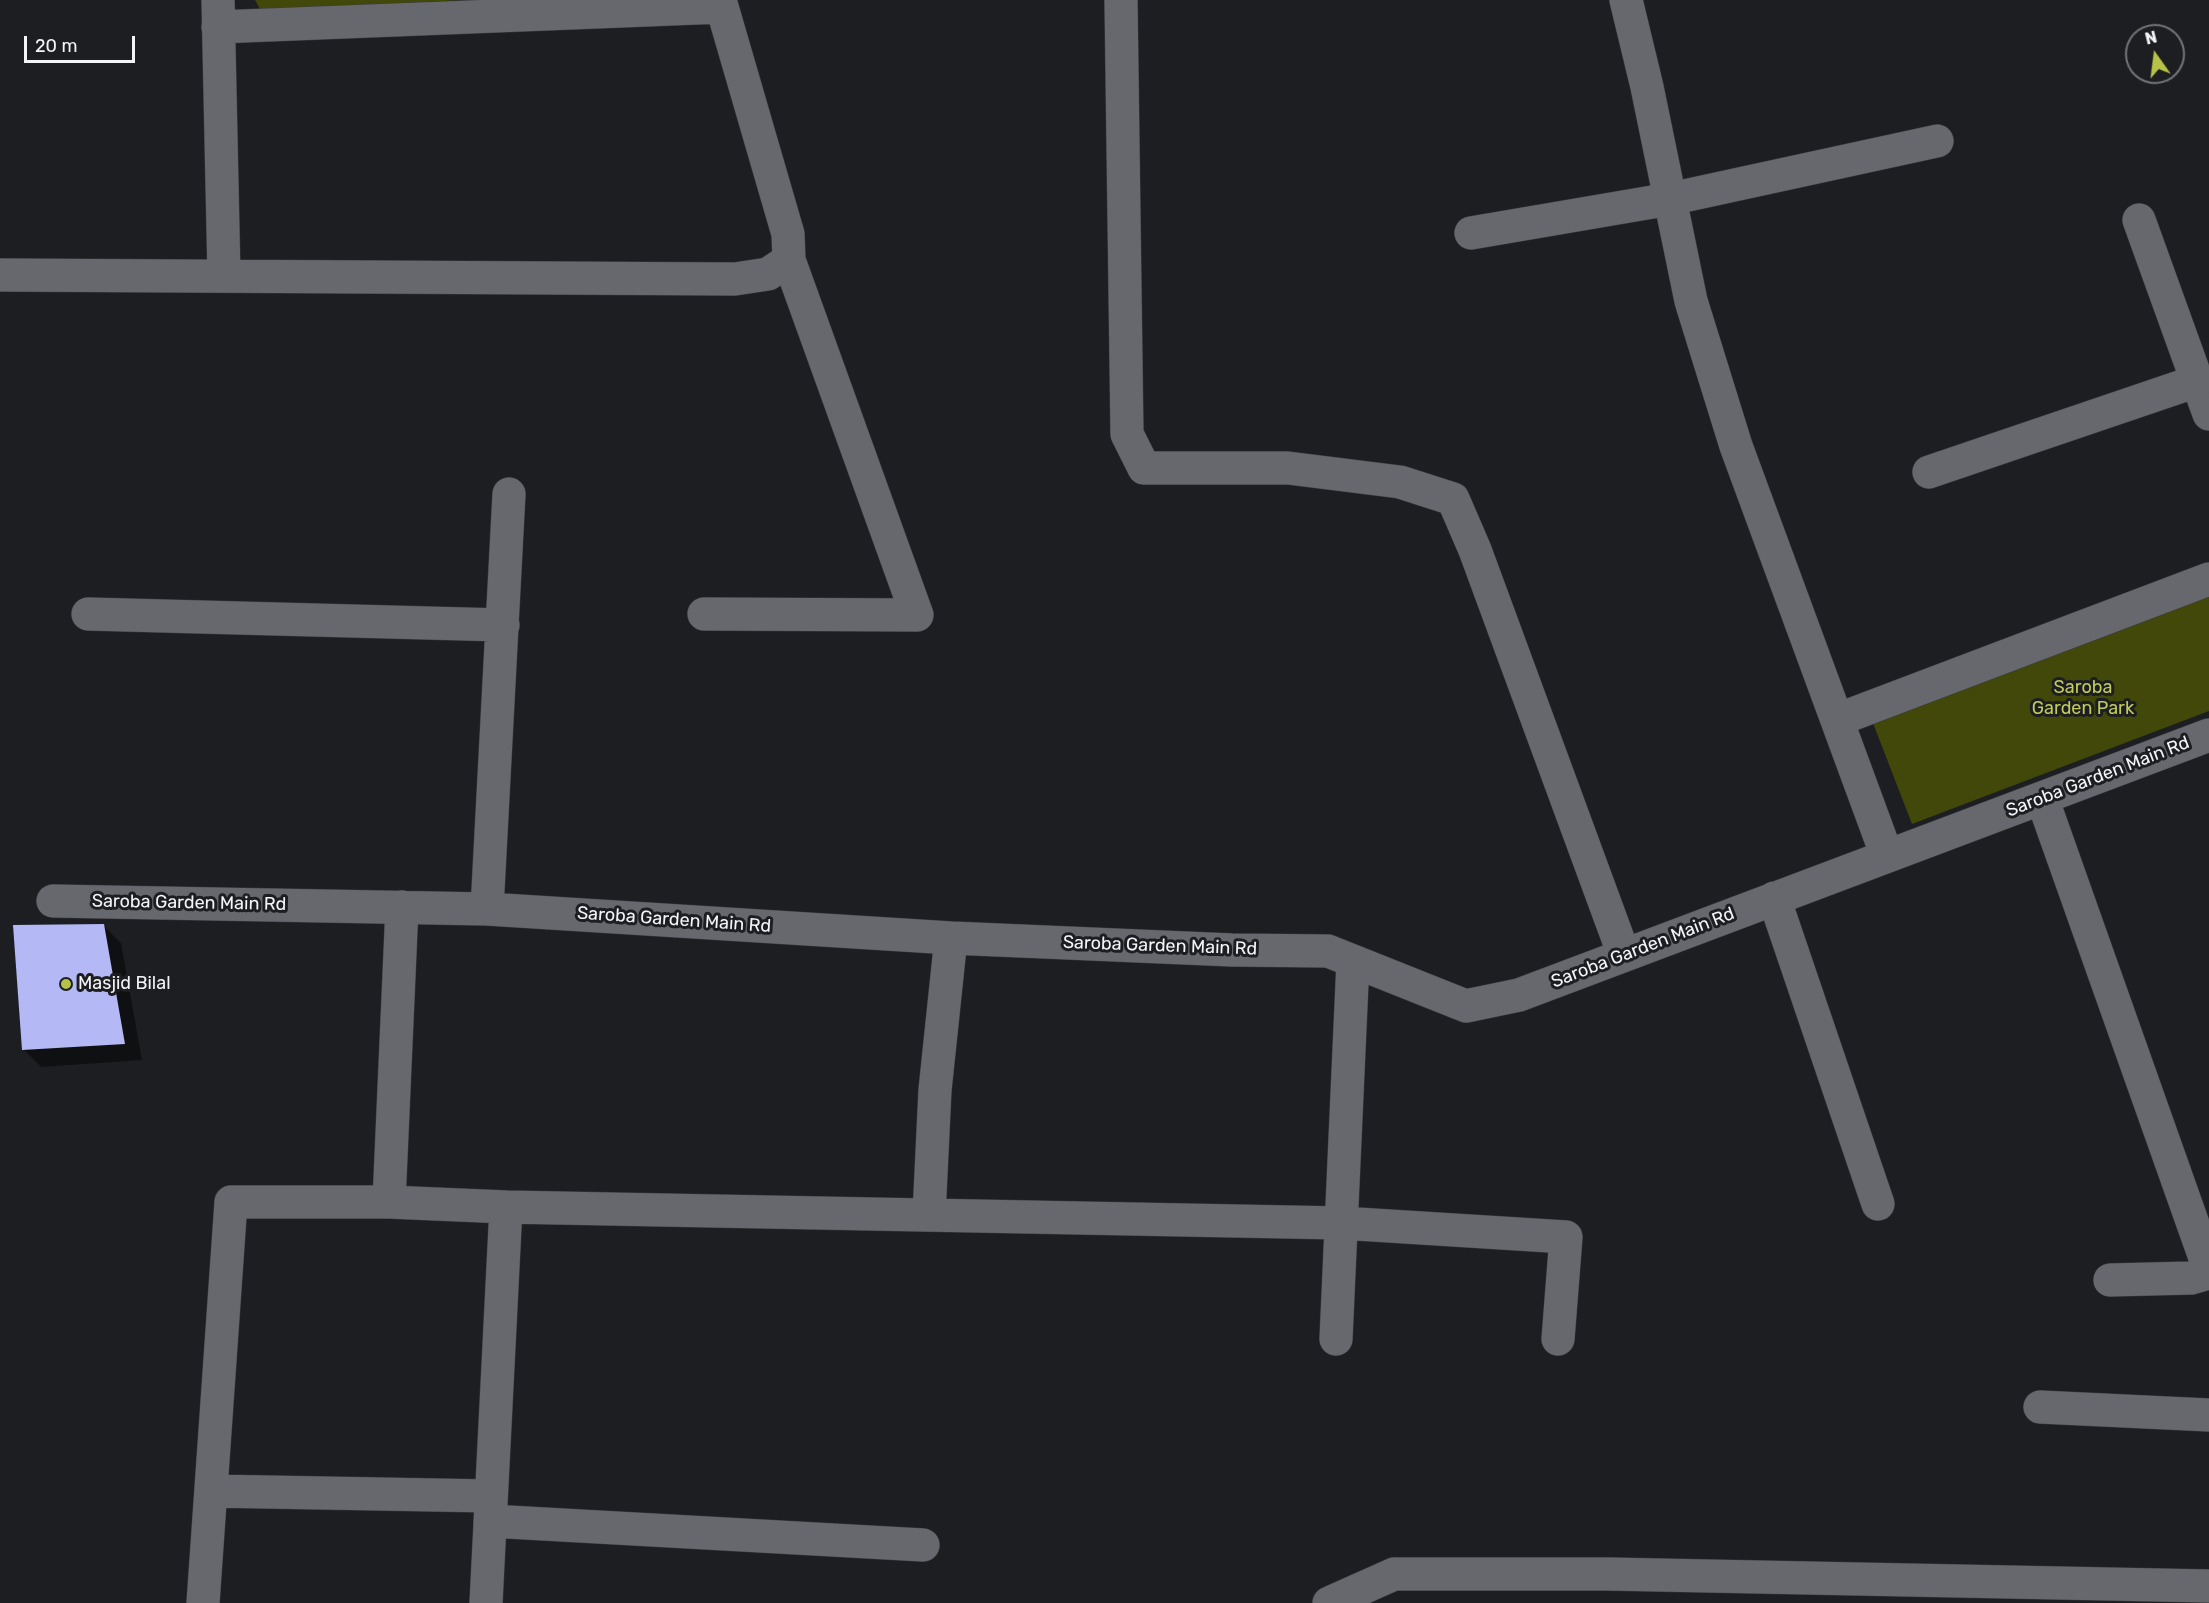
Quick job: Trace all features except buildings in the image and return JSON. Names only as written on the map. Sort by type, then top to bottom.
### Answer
[{"type":"street","points":[[1121,0],[1127,434],[1144,468],[1288,468],[1400,482],[1453,499],[1475,550],[1624,955]]},
{"type":"street","points":[[1626,0],[1647,87],[1691,301],[1736,446],[1887,856]]},
{"type":"street","points":[[224,276],[218,13],[721,3],[788,234],[789,260],[917,615],[704,614]]},
{"type":"street","points":[[1471,233],[1670,199],[1936,141]]},
{"type":"street","points":[[2139,220],[2209,414]]},
{"type":"street","points":[[0,275],[735,279],[768,274],[789,260]]},
{"type":"street","points":[[1929,472],[2197,381]]},
{"type":"street","points":[[487,909],[509,494]]},
{"type":"street","points":[[1837,720],[2209,579]]},
{"type":"street","points":[[88,614],[503,625]]},
{"type":"street","name":"Saroba Garden Main Rd","points":[[52,901],[487,909],[951,938],[1232,950],[1328,951],[1466,1006],[1519,995],[2209,735]]},
{"type":"street","points":[[2042,798],[2209,1269]]},
{"type":"street","points":[[1774,898],[1878,1204]]},
{"type":"street","points":[[389,1203],[402,907]]},
{"type":"street","points":[[929,1215],[935,1090],[951,938]]},
{"type":"street","points":[[1336,1339],[1353,961]]},
{"type":"street","points":[[203,1603],[231,1202],[389,1203],[1341,1223],[1566,1237],[1558,1340]]},
{"type":"street","points":[[486,1603],[506,1207]]},
{"type":"street","points":[[2110,1280],[2191,1278],[2209,1273]]},
{"type":"street","points":[[2040,1407],[2209,1415]]},
{"type":"street","points":[[211,1491],[491,1509],[923,1545]]},
{"type":"street","points":[[1329,1603],[1394,1574],[1608,1574],[2004,1593],[2209,1587]]},
{"type":"green space","points":[[255,0],[463,0],[261,11]]},
{"type":"green space","name":"Saroba Garden Park","points":[[2209,590],[2209,711],[1912,824],[1871,718]]},
{"type":"place","name":"Masjid Bilal","points":[[66,984]]}]
